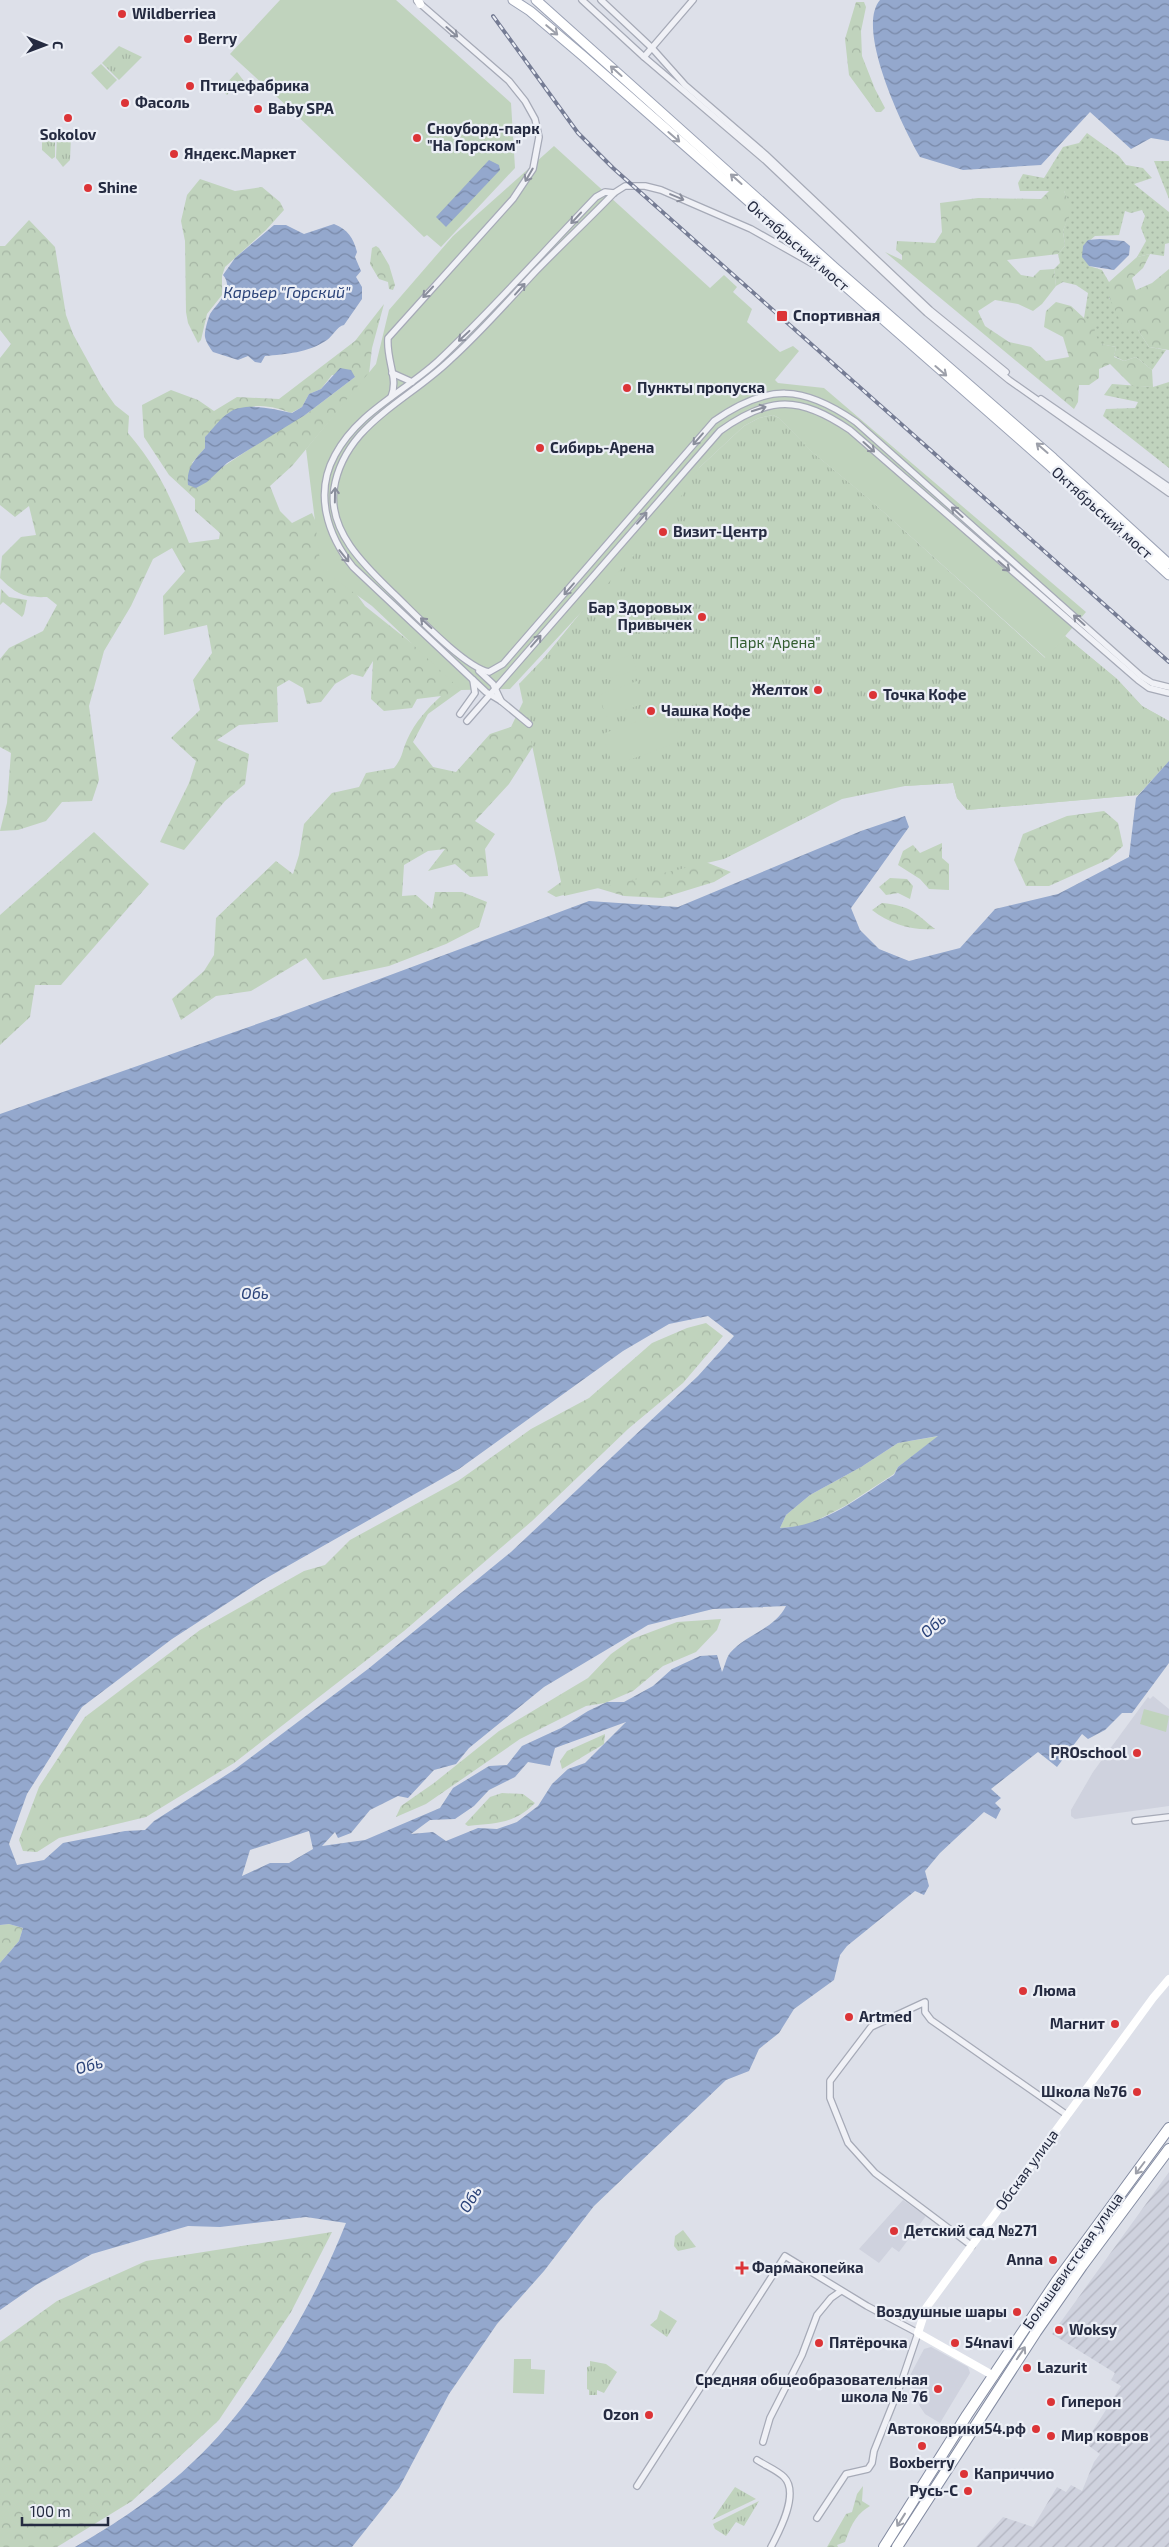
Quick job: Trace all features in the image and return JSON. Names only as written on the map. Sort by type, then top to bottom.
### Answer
[{"type":"highway","name":"Большевистская улица","points":[[884,2547],[1072,2259],[1169,2128]]},
{"type":"highway","name":"Большевистская улица","points":[[897,2547],[1036,2332],[1169,2149]]},
{"type":"main road","name":"Октябрьский мост","points":[[513,0],[530,11],[583,56],[829,274],[1049,465],[1169,575]]},
{"type":"main road","name":"Октябрьский мост","points":[[537,0],[834,267],[1053,458],[1169,564]]},
{"type":"street","points":[[582,0],[644,57],[766,161],[927,313],[960,341],[1063,419],[1169,492]]},
{"type":"street","points":[[601,0],[652,48],[685,86],[765,154],[930,310],[1014,379],[1169,487]]},
{"type":"street","points":[[644,57],[693,0]]},
{"type":"street","points":[[391,397],[395,388],[387,351],[388,338],[513,199],[533,169],[539,137],[535,119],[525,101],[509,81],[417,1]]},
{"type":"street","points":[[529,724],[501,701],[488,687],[481,673],[377,578],[353,551],[343,533],[335,506],[334,490],[344,459],[359,436],[372,422],[417,388],[487,326],[534,273],[614,193],[625,186],[645,186],[661,190],[751,229],[829,274]]},
{"type":"street","points":[[488,687],[472,678],[434,644],[370,584],[339,550],[331,534],[325,509],[325,489],[328,471],[335,455],[351,431],[366,416],[435,363],[474,327],[596,197],[605,192],[614,193]]},
{"type":"street","points":[[528,268],[534,273]]},
{"type":"street","points":[[392,373],[403,380],[411,381],[417,388]]},
{"type":"street","points":[[480,706],[498,668],[590,566],[714,421],[734,407],[754,398],[788,393],[813,397],[836,408],[856,422],[1141,676],[1152,683],[1169,687]]},
{"type":"street","points":[[501,701],[499,688],[504,678],[720,431],[739,417],[758,408],[774,404],[813,409],[831,417],[850,430],[1138,680],[1149,688],[1169,693]]},
{"type":"street","points":[[366,416],[372,422]]},
{"type":"street","points":[[656,488],[663,494]]},
{"type":"street","points":[[590,566],[596,571]]},
{"type":"street","points":[[370,584],[377,578]]},
{"type":"street","points":[[434,644],[440,637]]},
{"type":"street","points":[[473,666],[489,672],[498,668]]},
{"type":"street","points":[[460,714],[475,693],[472,678]]},
{"type":"street","points":[[472,699],[504,678]]},
{"type":"street","points":[[467,721],[480,706],[489,700],[501,701]]},
{"type":"street","points":[[1135,1821],[1169,1817]]},
{"type":"street","name":"Обская улица","points":[[817,2518],[846,2474],[868,2468],[872,2463],[874,2451],[900,2386],[926,2308],[1152,1998],[1169,1980]]},
{"type":"street","points":[[972,2246],[875,2173],[848,2143],[840,2127],[828,2090],[830,2082],[854,2047],[876,2024],[925,2002],[925,2012],[931,2020],[1067,2115]]},
{"type":"street","points":[[637,2486],[785,2256],[841,2291],[994,2376]]},
{"type":"street","points":[[763,2442],[770,2418],[802,2355],[817,2315],[831,2298],[841,2291]]},
{"type":"street","points":[[757,2460],[785,2478],[789,2488],[789,2502],[783,2524],[771,2547]]},
{"type":"shaded area","name":"PROschool","points":[[1153,1696],[1169,1709],[1169,1806],[1075,1819],[1071,1816],[1071,1810],[1093,1772],[1148,1697],[1150,1699]]},
{"type":"shaded area","points":[[1169,2172],[1169,2547],[976,2547],[1003,2517],[1033,2527],[1057,2487],[1066,2492],[1071,2485],[1082,2491],[1094,2462],[1100,2454],[1085,2443],[1121,2386],[1111,2380],[1115,2373],[1052,2334]]},
{"type":"shaded area","name":"Детский сад №271","points":[[903,2200],[926,2216],[899,2252],[892,2247],[879,2263],[859,2249]]},
{"type":"shaded area","name":"Средняя общеобразовательная школа № 76","points":[[931,2347],[968,2367],[970,2373],[940,2423],[925,2414],[919,2405],[924,2395],[906,2383],[924,2349]]},
{"type":"green space","name":"Сноуборд-парк \"На Горском\"","points":[[280,0],[396,0],[511,103],[515,168],[441,247],[427,235],[424,237],[230,54]]},
{"type":"green space","points":[[856,2],[864,2],[866,7],[861,31],[862,56],[885,108],[881,112],[876,112],[849,75],[845,39]]},
{"type":"green space","points":[[119,46],[142,57],[119,80],[102,63]]},
{"type":"green space","points":[[101,64],[117,80],[107,90],[91,73]]},
{"type":"green space","points":[[237,72],[247,85],[234,93],[231,90],[227,95],[221,89]]},
{"type":"green space","points":[[1087,133],[1119,156],[1126,165],[1143,168],[1152,178],[1134,184],[1169,212],[1169,243],[1165,244],[1164,256],[1150,254],[1137,257],[1146,241],[1141,228],[1145,216],[1142,210],[1131,213],[1125,211],[1119,235],[1095,236],[1083,246],[1089,266],[1102,270],[1109,282],[1109,298],[1138,330],[1149,347],[1166,350],[1152,370],[1136,357],[1124,361],[1114,356],[1116,347],[1100,344],[1084,318],[1088,293],[1076,285],[1063,282],[1056,286],[1054,269],[1060,263],[1058,254],[1065,246],[1063,231],[1071,208],[1064,191],[1020,191],[1018,183],[1023,174],[1044,178],[1063,147],[1079,143]]},
{"type":"green space","points":[[44,136],[55,136],[55,157],[52,159],[42,150],[42,138]]},
{"type":"green space","points":[[57,136],[71,136],[70,160],[63,167],[56,158]]},
{"type":"green space","points":[[554,146],[710,288],[724,275],[737,287],[733,292],[752,309],[747,322],[780,352],[793,346],[799,351],[775,380],[778,383],[824,388],[1086,612],[1046,658],[870,500],[812,452],[779,418],[773,415],[759,418],[744,426],[700,467],[664,523],[510,689],[461,690],[372,606],[321,569],[306,449],[376,364],[389,310],[453,236]]},
{"type":"green space","points":[[1154,161],[1169,161],[1169,199]]},
{"type":"green space","points":[[200,179],[235,191],[262,187],[280,202],[284,210],[266,230],[225,267],[222,276],[222,295],[207,314],[201,340],[198,343],[188,323],[186,312],[185,241],[181,221],[187,195]]},
{"type":"green space","points":[[1049,191],[1064,191],[1072,208],[1063,231],[1065,246],[1058,254],[1007,260],[1021,275],[1033,277],[1040,270],[1054,269],[1056,286],[1042,304],[1033,311],[1018,304],[995,300],[978,311],[985,326],[1009,342],[1031,347],[1046,361],[1069,357],[1063,337],[1044,327],[1046,311],[1056,302],[1071,306],[1084,318],[1097,322],[1094,333],[1101,344],[1116,347],[1114,357],[1124,361],[1136,357],[1152,370],[1153,387],[1132,386],[1110,364],[1099,369],[1099,378],[1089,385],[1079,385],[1078,402],[1074,409],[885,252],[902,260],[902,255],[896,250],[897,241],[935,243],[942,232],[940,203],[978,198],[1041,199]]},
{"type":"green space","points":[[29,220],[55,247],[66,315],[73,334],[101,385],[115,405],[129,416],[128,433],[148,459],[164,485],[189,543],[219,539],[220,533],[195,511],[195,499],[169,475],[144,437],[142,405],[171,390],[198,400],[214,411],[237,397],[279,399],[355,341],[384,304],[372,348],[369,374],[292,466],[270,486],[280,511],[292,523],[312,513],[332,559],[365,606],[448,672],[464,688],[428,714],[413,742],[433,767],[456,772],[490,734],[511,727],[544,658],[653,523],[779,418],[812,452],[870,500],[1045,658],[1065,636],[1117,679],[1142,706],[1169,721],[1169,761],[1138,795],[967,810],[957,798],[953,783],[905,786],[918,759],[693,857],[731,872],[714,882],[662,898],[624,896],[594,887],[556,897],[547,892],[561,882],[595,692],[532,748],[509,784],[475,821],[495,834],[485,849],[488,876],[470,877],[455,864],[428,871],[445,849],[428,851],[404,865],[402,896],[416,895],[432,909],[435,892],[462,892],[487,902],[479,927],[446,944],[389,966],[323,980],[306,958],[251,991],[216,996],[181,1020],[172,999],[204,971],[214,955],[216,918],[276,861],[293,874],[299,855],[304,824],[332,793],[359,787],[366,773],[394,768],[414,727],[441,696],[417,699],[412,708],[384,711],[371,699],[373,661],[363,677],[352,674],[335,684],[321,702],[307,704],[303,688],[289,680],[277,687],[278,722],[239,725],[217,740],[249,754],[245,784],[225,801],[184,850],[160,842],[189,783],[196,761],[171,738],[200,710],[193,680],[212,653],[207,625],[164,635],[163,596],[185,571],[172,548],[153,559],[131,606],[104,651],[89,706],[99,780],[92,801],[62,802],[46,821],[18,830],[0,831],[7,803],[11,753],[0,747],[0,659],[9,648],[43,631],[57,605],[47,597],[32,597],[21,594],[0,578],[2,556],[21,537],[36,535],[29,506],[15,517],[0,505],[0,358],[11,344],[0,330],[0,246],[5,246]],"holes":[[[332,375],[355,377],[305,415],[283,427],[218,470],[192,463],[205,448],[205,437],[241,412],[252,407],[262,406],[291,413],[302,407],[309,394],[321,389]]]},
{"type":"green space","points":[[376,246],[389,265],[395,285],[393,290],[389,289],[388,282],[379,279],[370,264],[372,248]]},
{"type":"green space","points":[[1150,254],[1143,268],[1132,278],[1136,290],[1152,283],[1169,269],[1169,350],[1149,347],[1138,330],[1124,329],[1109,297],[1109,282],[1137,257]]},
{"type":"green space","points":[[1169,382],[1169,468],[1103,416],[1106,409],[1135,408],[1138,402],[1104,395],[1112,384],[1153,387]]},
{"type":"green space","name":"Парк \"Арена\"","points":[[773,415],[779,418],[812,452],[870,500],[1045,658],[1065,636],[1117,679],[1142,706],[1169,721],[1169,761],[1138,795],[967,810],[957,798],[953,783],[905,786],[842,799],[724,859],[564,896],[519,684],[544,658],[700,467],[744,426],[759,418]]},
{"type":"green space","points":[[1,589],[9,597],[27,600],[22,617],[3,602],[0,605]]},
{"type":"green space","points":[[632,655],[637,670],[603,680],[598,665]]},
{"type":"green space","points":[[637,681],[645,703],[606,717],[599,695]]},
{"type":"green space","points":[[669,710],[681,741],[613,766],[602,734]]},
{"type":"green space","points":[[1104,811],[1118,823],[1123,846],[1109,859],[1049,886],[1026,886],[1014,860],[1023,834],[1067,816]]},
{"type":"green space","points":[[94,832],[149,884],[61,985],[35,985],[30,1017],[0,1045],[0,915]]},
{"type":"green space","points":[[942,843],[942,858],[949,864],[949,890],[929,889],[920,879],[898,865],[903,851],[913,845],[920,853]]},
{"type":"green space","points":[[890,878],[907,879],[913,886],[910,899],[898,893],[886,895],[879,887]]},
{"type":"green space","points":[[882,903],[906,908],[935,929],[910,928],[894,923],[872,910]]},
{"type":"green space","points":[[706,1323],[723,1336],[683,1383],[628,1429],[532,1521],[404,1631],[234,1763],[146,1817],[59,1838],[37,1852],[23,1851],[19,1840],[39,1787],[85,1717],[200,1630],[304,1571],[325,1565],[350,1540],[458,1481],[531,1429],[589,1398],[652,1343],[687,1328]]},
{"type":"green space","points":[[939,1436],[898,1467],[894,1474],[845,1506],[806,1526],[780,1528],[786,1515],[810,1495],[861,1467],[898,1443]]},
{"type":"green space","points":[[721,1619],[717,1630],[696,1652],[663,1666],[633,1691],[605,1703],[586,1706],[520,1739],[426,1804],[396,1817],[401,1806],[434,1783],[499,1731],[588,1678],[611,1654],[632,1639],[677,1622]]},
{"type":"green space","points":[[1144,1709],[1169,1716],[1166,1732],[1140,1724]]},
{"type":"green space","points":[[605,1734],[604,1744],[562,1769],[560,1761],[567,1751]]},
{"type":"green space","points":[[502,1793],[523,1794],[535,1803],[512,1819],[488,1824],[468,1826],[465,1824],[490,1797]]},
{"type":"green space","points":[[9,1924],[23,1928],[19,1941],[0,1963],[0,1925]]},
{"type":"green space","points":[[683,2230],[696,2247],[678,2251],[674,2246],[675,2236]]},
{"type":"green space","points":[[332,2232],[291,2312],[219,2420],[132,2501],[57,2547],[0,2547],[0,2342],[57,2301],[146,2261]]},
{"type":"green space","points":[[660,2310],[677,2321],[667,2337],[650,2325],[657,2319]]},
{"type":"green space","points":[[514,2359],[531,2359],[531,2369],[545,2370],[544,2394],[513,2393]]},
{"type":"green space","points":[[590,2361],[606,2364],[617,2372],[604,2393],[597,2390],[597,2395],[589,2395],[589,2390],[587,2389],[587,2367],[590,2366]]},
{"type":"green space","points":[[863,2486],[862,2501],[870,2506],[854,2521],[845,2542],[837,2545],[838,2547],[827,2547],[846,2514],[852,2512],[857,2494]]},
{"type":"green space","points":[[735,2487],[756,2499],[712,2520]]},
{"type":"green space","points":[[759,2501],[744,2526],[736,2522],[726,2536],[715,2529],[713,2524]]},
{"type":"water","points":[[880,0],[1169,0],[1169,141],[1151,138],[1131,149],[1090,112],[1041,165],[963,170],[920,157],[893,102],[877,55],[873,33],[874,14]]},
{"type":"water","points":[[489,160],[499,165],[500,170],[446,227],[436,217]]},
{"type":"water","name":"Карьер \"Горский\"","points":[[334,224],[343,229],[352,238],[357,252],[355,257],[361,271],[356,277],[362,287],[362,299],[344,325],[339,327],[329,338],[312,348],[265,356],[261,363],[255,362],[248,356],[238,360],[213,352],[205,337],[206,326],[210,314],[224,296],[227,285],[223,275],[235,258],[274,225],[286,225],[304,234]]},
{"type":"water","points":[[1088,240],[1124,241],[1130,246],[1129,255],[1114,270],[1089,266],[1082,257],[1083,246]]},
{"type":"water","points":[[340,368],[351,370],[355,377],[305,415],[227,463],[207,482],[196,488],[188,485],[190,469],[205,448],[205,437],[226,414],[244,407],[269,408],[292,413],[302,407],[309,394],[321,389]]},
{"type":"water","name":"Обь","points":[[1169,761],[1169,1663],[1132,1713],[1122,1713],[1105,1730],[1088,1739],[1082,1734],[1057,1767],[1038,1752],[991,1789],[1001,1798],[995,1803],[1001,1809],[996,1819],[984,1812],[940,1853],[925,1871],[929,1886],[924,1895],[915,1891],[847,1946],[840,1955],[834,1980],[794,2009],[779,2033],[759,2049],[749,2071],[726,2080],[594,2206],[544,2271],[497,2324],[449,2394],[399,2488],[352,2547],[75,2547],[152,2497],[181,2473],[218,2437],[262,2381],[282,2350],[318,2286],[346,2223],[306,2217],[220,2227],[188,2226],[92,2254],[36,2285],[0,2310],[0,1963],[19,1941],[23,1928],[9,1924],[0,1925],[0,1114],[280,1016],[589,901],[678,907],[861,831],[905,816],[909,827],[851,908],[860,930],[879,949],[909,961],[960,948],[995,909],[1058,894],[1129,857],[1136,798]],"holes":[[[708,1316],[734,1336],[698,1376],[511,1552],[368,1669],[234,1770],[154,1821],[145,1830],[125,1831],[63,1843],[44,1860],[17,1865],[9,1844],[27,1794],[82,1707],[172,1639],[263,1580],[459,1469],[623,1351],[669,1324]],[[938,1436],[898,1467],[894,1475],[854,1501],[826,1517],[796,1526],[780,1528],[786,1515],[810,1495],[861,1467],[898,1443]],[[786,1606],[781,1614],[768,1626],[744,1641],[730,1653],[722,1672],[717,1655],[700,1656],[672,1669],[653,1686],[624,1702],[607,1702],[588,1711],[561,1728],[522,1746],[507,1765],[489,1766],[453,1788],[440,1808],[365,1840],[322,1846],[335,1832],[338,1838],[351,1833],[370,1810],[398,1796],[408,1798],[434,1770],[456,1764],[469,1748],[544,1687],[648,1625],[713,1609]],[[626,1722],[585,1763],[568,1769],[552,1784],[538,1806],[517,1822],[497,1829],[478,1828],[446,1841],[433,1832],[411,1834],[430,1820],[455,1819],[474,1806],[489,1790],[515,1777],[528,1762],[550,1766],[555,1748]],[[309,1831],[313,1849],[289,1863],[270,1863],[242,1876],[250,1850]]]},
{"type":"railway","points":[[493,16],[578,133],[613,168],[1169,662]]},
{"type":"place","name":"Wildberriea","points":[[122,14]]},
{"type":"place","name":"Berry","points":[[188,39]]},
{"type":"place","name":"Птицефабрика","points":[[190,86]]},
{"type":"place","name":"Фасоль","points":[[125,103]]},
{"type":"place","name":"Baby SPA","points":[[258,109]]},
{"type":"place","name":"Sokolov","points":[[68,118]]},
{"type":"place","name":"Сноуборд-парк \"На Горском\"","points":[[417,138]]},
{"type":"place","name":"Яндекс.Маркет","points":[[174,154]]},
{"type":"place","name":"Shine","points":[[88,188]]},
{"type":"place","name":"Спортивная","points":[[782,316]]},
{"type":"place","name":"Пункты пропуска","points":[[627,388]]},
{"type":"place","name":"Сибирь-Арена","points":[[540,448]]},
{"type":"place","name":"Визит-Центр","points":[[663,532]]},
{"type":"place","name":"Бар Здоровых Привычек","points":[[702,617]]},
{"type":"place","name":"Желток","points":[[818,690]]},
{"type":"place","name":"Точка Кофе","points":[[873,695]]},
{"type":"place","name":"Чашка Кофе","points":[[651,711]]},
{"type":"place","name":"PROschool","points":[[1137,1753]]},
{"type":"place","name":"Люма","points":[[1023,1991]]},
{"type":"place","name":"Artmed","points":[[849,2017]]},
{"type":"place","name":"Магнит","points":[[1115,2024]]},
{"type":"place","name":"Школа №76","points":[[1137,2092]]},
{"type":"place","name":"Детский сад №271","points":[[894,2231]]},
{"type":"place","name":"Anna","points":[[1053,2260]]},
{"type":"place","name":"Фармакопейка","points":[[742,2268]]},
{"type":"place","name":"Воздушные шары","points":[[1017,2312]]},
{"type":"place","name":"Woksy","points":[[1059,2330]]},
{"type":"place","name":"Пятёрочка","points":[[819,2343]]},
{"type":"place","name":"54navi","points":[[955,2343]]},
{"type":"place","name":"Lazurit","points":[[1027,2368]]},
{"type":"place","name":"Средняя общеобразовательная школа № 76","points":[[938,2389]]},
{"type":"place","name":"Гиперон","points":[[1051,2402]]},
{"type":"place","name":"Ozon","points":[[649,2415]]},
{"type":"place","name":"Автоковрики54.рф","points":[[1036,2429]]},
{"type":"place","name":"Мир ковров","points":[[1051,2436]]},
{"type":"place","name":"Boxberry","points":[[922,2446]]},
{"type":"place","name":"Каприччио","points":[[964,2474]]},
{"type":"place","name":"Русь-С","points":[[968,2491]]}]
